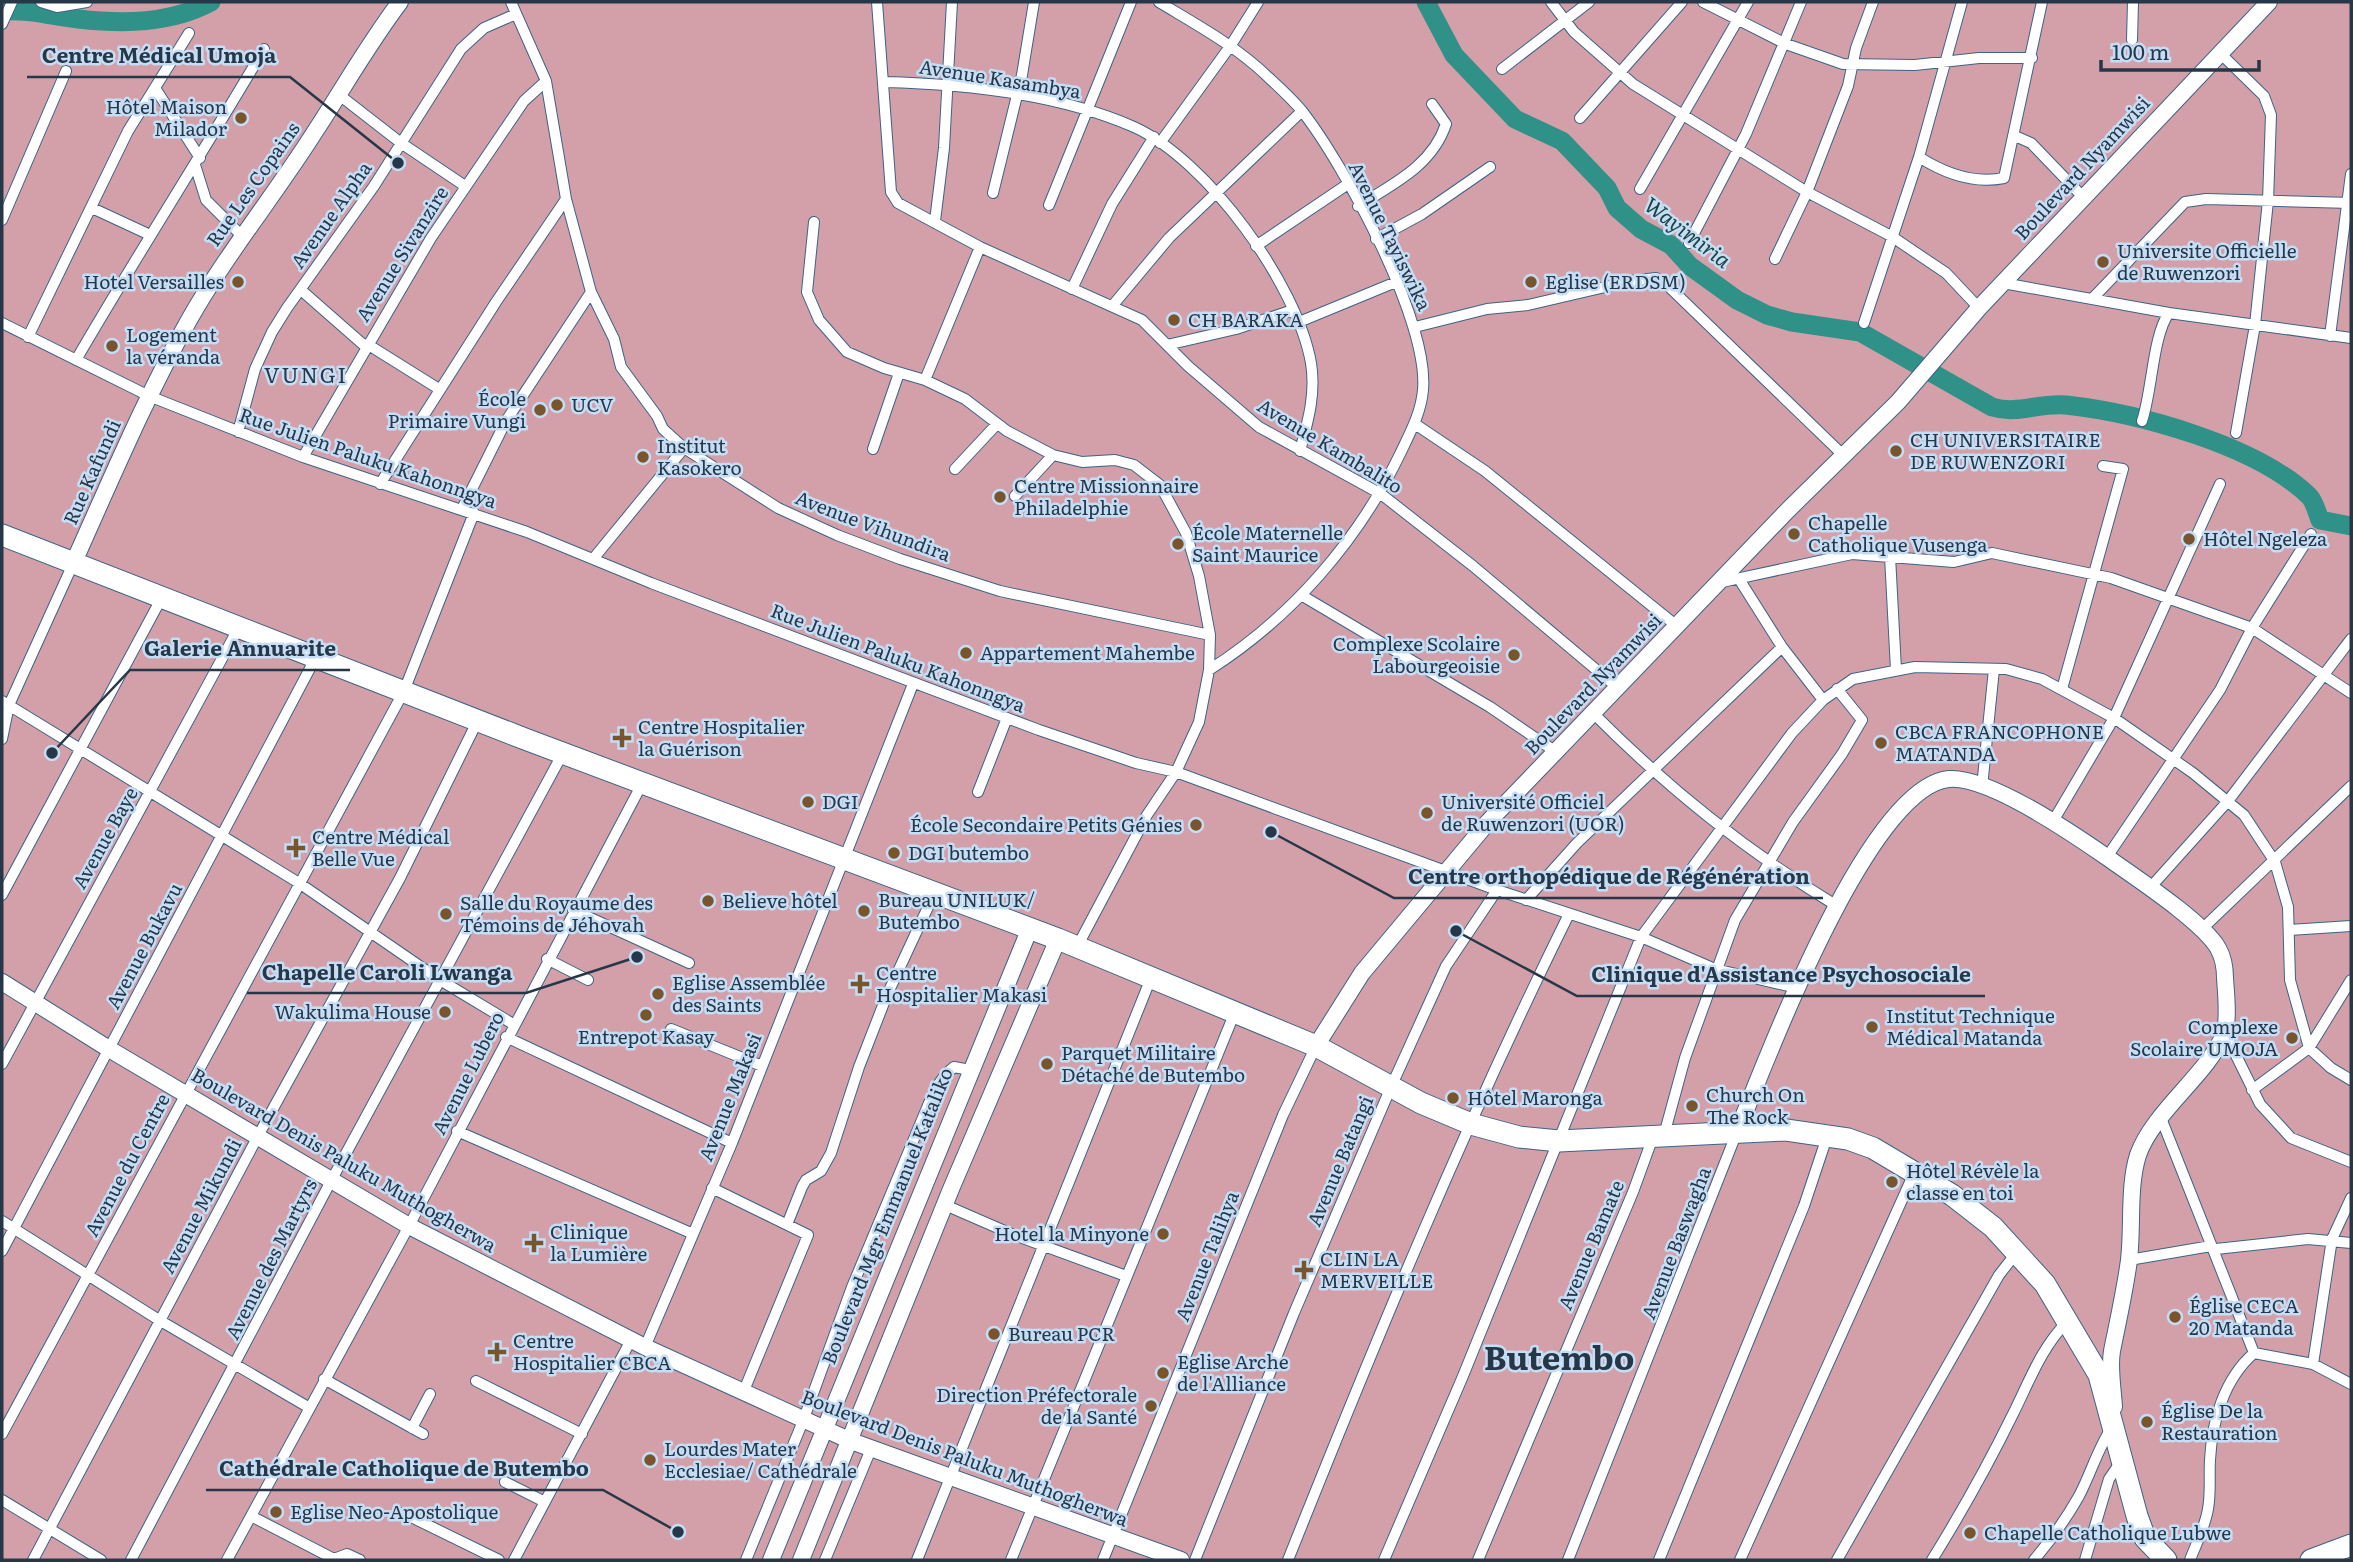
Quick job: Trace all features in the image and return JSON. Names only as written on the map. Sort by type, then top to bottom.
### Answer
[{"type":"highway","points":[[2,535],[238,629],[1068,943],[1316,1046],[1391,1087],[1472,1125],[1519,1137],[1559,1141],[1786,1130],[1873,1148],[1915,1171],[1993,1227],[2045,1284],[2099,1375],[2137,1516],[2146,1538],[2166,1560]]},
{"type":"highway","points":[[2311,1560],[2351,1545]]},
{"type":"street","points":[[3,22],[12,2]]},
{"type":"street","points":[[41,2],[57,7],[87,2]]},
{"type":"street","name":"Rue Les Copains","points":[[149,396],[189,320],[241,235],[297,159],[400,2]]},
{"type":"street","name":"Avenue Vihundira","points":[[512,2],[546,81],[566,199],[591,292],[614,339],[621,368],[657,416],[663,429],[684,447],[778,508],[837,535],[900,559],[1000,591],[1210,635]]},
{"type":"street","points":[[877,2],[884,82]]},
{"type":"street","points":[[935,221],[944,148],[952,2]]},
{"type":"street","points":[[993,193],[1018,95],[1034,2]]},
{"type":"street","points":[[1049,205],[1131,2]]},
{"type":"street","name":"Avenue Tayiswika","points":[[1160,2],[1231,45],[1301,111],[1348,184],[1396,282],[1421,348],[1423,387],[1415,424],[1381,494],[1354,534],[1301,595],[1245,647],[1209,670]]},
{"type":"street","points":[[1072,289],[1112,204],[1157,140],[1231,45],[1258,2]]},
{"type":"street","points":[[1551,2],[1564,21],[1618,72],[1681,116],[1807,192],[1852,218],[1891,236],[1945,273],[1979,308]]},
{"type":"street","points":[[1502,69],[1588,2]]},
{"type":"street","points":[[1580,118],[1595,105],[1618,72],[1682,2]]},
{"type":"street","points":[[1703,2],[1786,44],[1833,61],[1914,65],[1944,61],[2032,58]]},
{"type":"street","points":[[1640,189],[1748,2]]},
{"type":"street","points":[[1689,243],[1739,149],[1786,44],[1801,2]]},
{"type":"street","points":[[1774,259],[1807,192],[1873,2]]},
{"type":"street","points":[[1864,323],[1919,157],[1962,2]]},
{"type":"street","points":[[1919,157],[1939,170],[1979,180],[2004,178],[2042,2]]},
{"type":"street","points":[[2132,40],[2133,2]]},
{"type":"street","name":"Boulevard Nyamwisi","points":[[1316,1046],[1355,982],[1445,870],[1927,369],[1979,308],[2269,2]]},
{"type":"street","name":"Avenue Alpha","points":[[238,432],[255,369],[272,332],[300,289],[401,143],[461,49],[484,28],[516,14]]},
{"type":"street","points":[[28,337],[93,208],[128,131],[189,33]]},
{"type":"street","points":[[76,360],[148,234],[197,162],[264,49]]},
{"type":"street","points":[[2220,52],[2269,105],[2268,201],[2255,325],[2236,433]]},
{"type":"street","points":[[2,220],[66,71]]},
{"type":"street","name":"Avenue Sivanzire","points":[[303,457],[366,346],[465,186],[524,101],[546,81]]},
{"type":"street","name":"Avenue Kasambya","points":[[884,82],[947,86],[1018,95],[1087,110],[1157,140],[1217,192],[1256,246],[1299,322],[1311,362],[1313,391],[1300,451]]},
{"type":"street","name":"Avenue Kambalito","points":[[884,82],[891,192],[898,203],[980,247],[1142,320],[1259,427],[1381,494],[1473,566],[1618,688]]},
{"type":"street","points":[[155,89],[197,162],[206,200],[241,235]]},
{"type":"street","points":[[338,94],[401,143],[465,186]]},
{"type":"street","points":[[1358,206],[1404,178],[1437,146],[1446,124],[1432,104]]},
{"type":"street","points":[[1113,305],[1156,252],[1301,111]]},
{"type":"street","points":[[2015,136],[2031,143],[2083,197]]},
{"type":"street","points":[[1376,240],[1422,214],[1490,167]]},
{"type":"street","points":[[2330,336],[2350,203],[2351,174]]},
{"type":"street","points":[[1256,246],[1348,184]]},
{"type":"street","points":[[380,484],[439,389],[566,199]]},
{"type":"street","points":[[2092,299],[2185,202],[2206,199],[2350,203]]},
{"type":"street","points":[[93,208],[148,234]]},
{"type":"street","points":[[801,1560],[944,1205],[1068,943],[1175,772],[1199,722],[1209,670],[1210,635],[1199,576],[1186,533],[1173,504],[1160,485],[1134,465],[1115,460],[1082,461],[1053,455],[997,424],[965,400],[925,380],[899,373],[847,352],[819,320],[807,292],[814,222]]},
{"type":"street","points":[[925,380],[980,247]]},
{"type":"street","points":[[1415,327],[1487,309],[1528,304],[1656,278],[1843,455]]},
{"type":"street","points":[[1299,322],[1396,282]]},
{"type":"street","points":[[2003,283],[2169,313],[2351,338]]},
{"type":"street","points":[[300,289],[366,346],[439,389]]},
{"type":"street","points":[[462,509],[506,421],[591,292]]},
{"type":"street","points":[[1167,345],[1243,327],[1293,310]]},
{"type":"street","points":[[2142,421],[2149,400],[2161,323],[2169,313]]},
{"type":"street","name":"Rue Julien Paluku Kahonngya","points":[[2,323],[149,396],[238,432],[380,484],[474,513],[914,684],[1136,763],[1175,772],[1497,890],[1641,937],[1715,969],[1797,988]]},
{"type":"street","points":[[873,449],[899,373]]},
{"type":"street","name":"Rue Kafundi","points":[[73,564],[149,396]]},
{"type":"street","points":[[955,469],[997,424]]},
{"type":"street","points":[[1415,424],[1485,471],[1678,628]]},
{"type":"street","points":[[593,559],[684,447]]},
{"type":"street","points":[[1016,496],[1053,455]]},
{"type":"street","points":[[2062,689],[2123,469],[2103,466]]},
{"type":"street","points":[[2052,823],[2114,718],[2220,484]]},
{"type":"street","name":"Avenue du Centre","points":[[2,1434],[404,691],[474,513]]},
{"type":"street","points":[[2107,857],[2220,690],[2252,628],[2311,534]]},
{"type":"street","points":[[1722,582],[1852,554],[1954,562],[1992,553],[2093,574],[2168,597],[2252,628],[2323,672],[2351,693]]},
{"type":"street","points":[[1890,556],[1896,670]]},
{"type":"street","points":[[2,738],[5,703],[73,564]]},
{"type":"street","points":[[1740,579],[1782,647],[1823,700]]},
{"type":"street","points":[[1301,595],[1490,707],[1556,752]]},
{"type":"street","points":[[2,895],[161,599]]},
{"type":"street","name":"Avenue Baye","points":[[2,1064],[238,629]]},
{"type":"street","points":[[2149,889],[2228,801],[2323,672],[2351,639]]},
{"type":"street","points":[[1526,900],[1577,843],[1653,774],[1756,669],[1782,647]]},
{"type":"street","name":"Avenue Bukavu","points":[[2,1251],[316,657]]},
{"type":"street","points":[[1384,1560],[1641,937],[1792,733],[1823,700],[1853,679],[1915,667],[1994,669],[2042,679],[2114,718],[2174,757],[2228,801],[2256,829],[2275,862],[2288,907],[2290,980],[2309,1048],[2331,1068],[2351,1080]]},
{"type":"street","points":[[1982,787],[1994,669]]},
{"type":"street","name":"Avenue Makasi","points":[[514,1560],[582,1434],[638,1344],[712,1188],[914,684]]},
{"type":"street","name":"Avenue Bamate","points":[[1478,1560],[1658,1136],[1715,969],[1735,919],[1768,862],[1862,720],[1837,689]]},
{"type":"street","points":[[5,703],[299,883],[440,979],[513,1024]]},
{"type":"street","points":[[1594,714],[1653,774],[1721,829],[1837,906]]},
{"type":"street","points":[[978,792],[1007,718]]},
{"type":"street","name":"Avenue Mikundi","points":[[33,1560],[159,1320],[443,796],[478,720]]},
{"type":"street","name":"Avenue des Martyrs","points":[[131,1560],[331,1181],[563,753]]},
{"type":"street","points":[[1737,1132],[1797,988],[1864,857],[1922,791],[1939,780],[1953,779],[1982,787],[2019,803],[2052,823],[2107,857],[2200,930],[2218,948],[2223,960],[2225,1033],[2260,1104],[2291,1138],[2351,1162]]},
{"type":"street","name":"Avenue Lubero","points":[[227,1560],[409,1226],[547,959],[643,782]]},
{"type":"street","points":[[2200,930],[2275,862],[2351,786]]},
{"type":"street","name":"Avenue Batangi","points":[[1195,1560],[1294,1313],[1391,1087],[1446,966],[1497,890]]},
{"type":"street","points":[[788,1222],[806,1180],[821,1171],[831,1153],[878,1018],[935,892]]},
{"type":"street","points":[[573,910],[689,963]]},
{"type":"street","points":[[1288,1560],[1368,1359],[1520,1012],[1569,914]]},
{"type":"street","points":[[2289,930],[2351,926]]},
{"type":"street","name":"Boulevard Mgr Emmanuel Kataliko","points":[[771,1560],[796,1502],[822,1429],[1030,928]]},
{"type":"street","points":[[547,959],[588,980]]},
{"type":"street","points":[[917,1560],[1046,1245],[1151,978]]},
{"type":"street","points":[[2252,1090],[2309,1048],[2351,980]]},
{"type":"street","name":"Boulevard Denis Paluku Muthogherwa","points":[[2,982],[109,1049],[409,1226],[638,1344],[850,1441],[1181,1560]]},
{"type":"street","points":[[1010,1560],[1235,1012]]},
{"type":"street","points":[[671,1029],[762,1066]]},
{"type":"street","points":[[2034,1560],[2055,1536],[2074,1505],[2114,1423],[2112,1352],[2129,1260],[2137,1158],[2147,1136],[2225,1033]]},
{"type":"street","points":[[506,1037],[732,1143]]},
{"type":"street","name":"Avenue Talihya","points":[[1103,1560],[1283,1115],[1316,1046]]},
{"type":"street","points":[[746,1560],[803,1421],[852,1287],[940,1079],[954,1067],[970,1070]]},
{"type":"street","points":[[2161,1118],[2254,1353]]},
{"type":"street","points":[[457,1131],[691,1233]]},
{"type":"street","name":"Avenue Baswagha","points":[[1568,1560],[1737,1132]]},
{"type":"street","points":[[1659,1560],[1804,1206],[1827,1137]]},
{"type":"street","points":[[1740,1560],[1915,1171]]},
{"type":"street","points":[[712,1188],[788,1222],[808,1235],[743,1393]]},
{"type":"street","points":[[2313,1364],[2332,1239],[2351,1198]]},
{"type":"street","points":[[944,1205],[1126,1276]]},
{"type":"street","points":[[2,1221],[159,1320],[308,1407]]},
{"type":"street","points":[[2129,1260],[2242,1244],[2332,1239],[2351,1243]]},
{"type":"street","points":[[1836,1560],[1999,1276],[2017,1252]]},
{"type":"street","points":[[1932,1560],[1996,1447],[2034,1369],[2056,1332],[2068,1321]]},
{"type":"street","points":[[2254,1353],[2313,1364],[2351,1384]]},
{"type":"street","points":[[2190,1560],[2208,1508],[2210,1458],[2225,1389],[2243,1363],[2254,1353]]},
{"type":"street","points":[[324,1379],[423,1434]]},
{"type":"street","points":[[476,1381],[582,1434]]},
{"type":"street","points":[[412,1428],[430,1394]]},
{"type":"street","points":[[825,1560],[871,1449]]},
{"type":"street","points":[[2085,1560],[2109,1479],[2123,1458]]},
{"type":"street","points":[[505,1482],[545,1502]]},
{"type":"street","points":[[772,1496],[796,1502]]},
{"type":"street","points":[[2,1500],[101,1560]]},
{"type":"street","points":[[404,1513],[499,1560]]},
{"type":"street","points":[[251,1516],[334,1559],[347,1554],[360,1560]]},
{"type":"shaded area","points":[[2,2],[2351,2],[2351,1560],[2,1560]]},
{"type":"waterway","points":[[2,11],[129,22],[179,15],[211,2]]},
{"type":"waterway","name":"Wayimiria","points":[[1426,2],[1454,55],[1515,119],[1562,141],[1607,188],[1617,208],[1641,229],[1671,245],[1690,266],[1737,300],[1767,315],[1792,322],[1860,332],[1992,407],[2011,410],[2066,405],[2127,415],[2195,434],[2259,461],[2286,478],[2311,498],[2320,520],[2351,526]]},
{"type":"place","name":"Hôtel Maison Milador","points":[[241,118]]},
{"type":"place","name":"Centre Médical Umoja","points":[[398,163]]},
{"type":"place","name":"Universite Officielle de Ruwenzori","points":[[2103,262]]},
{"type":"place","name":"Hotel Versailles","points":[[238,282]]},
{"type":"place","name":"Eglise (ERDSM)","points":[[1531,282]]},
{"type":"place","name":"CH BARAKA","points":[[1174,320]]},
{"type":"place","name":"Logement la véranda","points":[[112,346]]},
{"type":"place","name":"UCV","points":[[557,405]]},
{"type":"place","name":"École Primaire Vungi","points":[[540,410]]},
{"type":"place","name":"CH UNIVERSITAIRE DE RUWENZORI","points":[[1896,451]]},
{"type":"place","name":"Institut Kasokero","points":[[643,457]]},
{"type":"place","name":"Centre Missionnaire Philadelphie","points":[[1000,497]]},
{"type":"place","name":"Chapelle Catholique Vusenga","points":[[1794,534]]},
{"type":"place","name":"Hôtel Ngeleza","points":[[2189,539]]},
{"type":"place","name":"École Maternelle Saint Maurice","points":[[1178,544]]},
{"type":"place","name":"Appartement Mahembe","points":[[966,653]]},
{"type":"place","name":"Complexe Scolaire Labourgeoisie","points":[[1514,655]]},
{"type":"place","name":"Centre Hospitalier la Guérison","points":[[622,738]]},
{"type":"place","name":"CBCA FRANCOPHONE MATANDA","points":[[1881,743]]},
{"type":"place","name":"Galerie Annuarite","points":[[52,753]]},
{"type":"place","name":"DGI","points":[[808,802]]},
{"type":"place","name":"Université Officiel de Ruwenzori (UOR)","points":[[1427,813]]},
{"type":"place","name":"École Secondaire Petits Génies","points":[[1196,825]]},
{"type":"place","name":"Centre orthopédique de Régénération","points":[[1271,832]]},
{"type":"place","name":"Centre Médical Belle Vue","points":[[296,848]]},
{"type":"place","name":"DGI butembo","points":[[894,853]]},
{"type":"place","name":"Believe hôtel","points":[[708,901]]},
{"type":"place","name":"Bureau UNILUK/ Butembo","points":[[864,911]]},
{"type":"place","name":"Salle du Royaume des Témoins de Jéhovah","points":[[446,914]]},
{"type":"place","name":"Clinique d'Assistance Psychosociale","points":[[1456,931]]},
{"type":"place","name":"Chapelle Caroli Lwanga","points":[[637,957]]},
{"type":"place","name":"Centre Hospitalier Makasi","points":[[860,984]]},
{"type":"place","name":"Eglise Assemblée des Saints","points":[[658,994]]},
{"type":"place","name":"Wakulima House","points":[[445,1012]]},
{"type":"place","name":"Entrepot Kasay","points":[[646,1015]]},
{"type":"place","name":"Institut Technique Médical Matanda","points":[[1872,1027]]},
{"type":"place","name":"Complexe Scolaire UMOJA","points":[[2292,1038]]},
{"type":"place","name":"Parquet Militaire Détaché de Butembo","points":[[1047,1064]]},
{"type":"place","name":"Hôtel Maronga","points":[[1453,1098]]},
{"type":"place","name":"Church On The Rock","points":[[1692,1106]]},
{"type":"place","name":"Hôtel Révèle la classe en toi","points":[[1892,1182]]},
{"type":"place","name":"Hotel la Minyone","points":[[1163,1234]]},
{"type":"place","name":"Clinique la Lumière","points":[[534,1243]]},
{"type":"place","name":"CLIN LA MERVEILLE","points":[[1304,1270]]},
{"type":"place","name":"Église CECA 20 Matanda","points":[[2175,1317]]},
{"type":"place","name":"Bureau PCR","points":[[994,1334]]},
{"type":"place","name":"Centre Hospitalier CBCA","points":[[497,1352]]},
{"type":"place","name":"Eglise Arche de l'Alliance","points":[[1163,1373]]},
{"type":"place","name":"Direction Préfectorale de la Santé","points":[[1151,1406]]},
{"type":"place","name":"Église De la Restauration","points":[[2147,1422]]},
{"type":"place","name":"Lourdes Mater Ecclesiae/ Cathédrale","points":[[650,1460]]},
{"type":"place","name":"Eglise Neo-Apostolique","points":[[276,1512]]},
{"type":"place","name":"Cathédrale Catholique de Butembo","points":[[678,1532]]},
{"type":"place","name":"Chapelle Catholique Lubwe","points":[[1970,1533]]},
{"type":"district","name":"VUNGI","points":[[306,376]]},
{"type":"district","name":"Butembo","points":[[1559,1358]]}]
